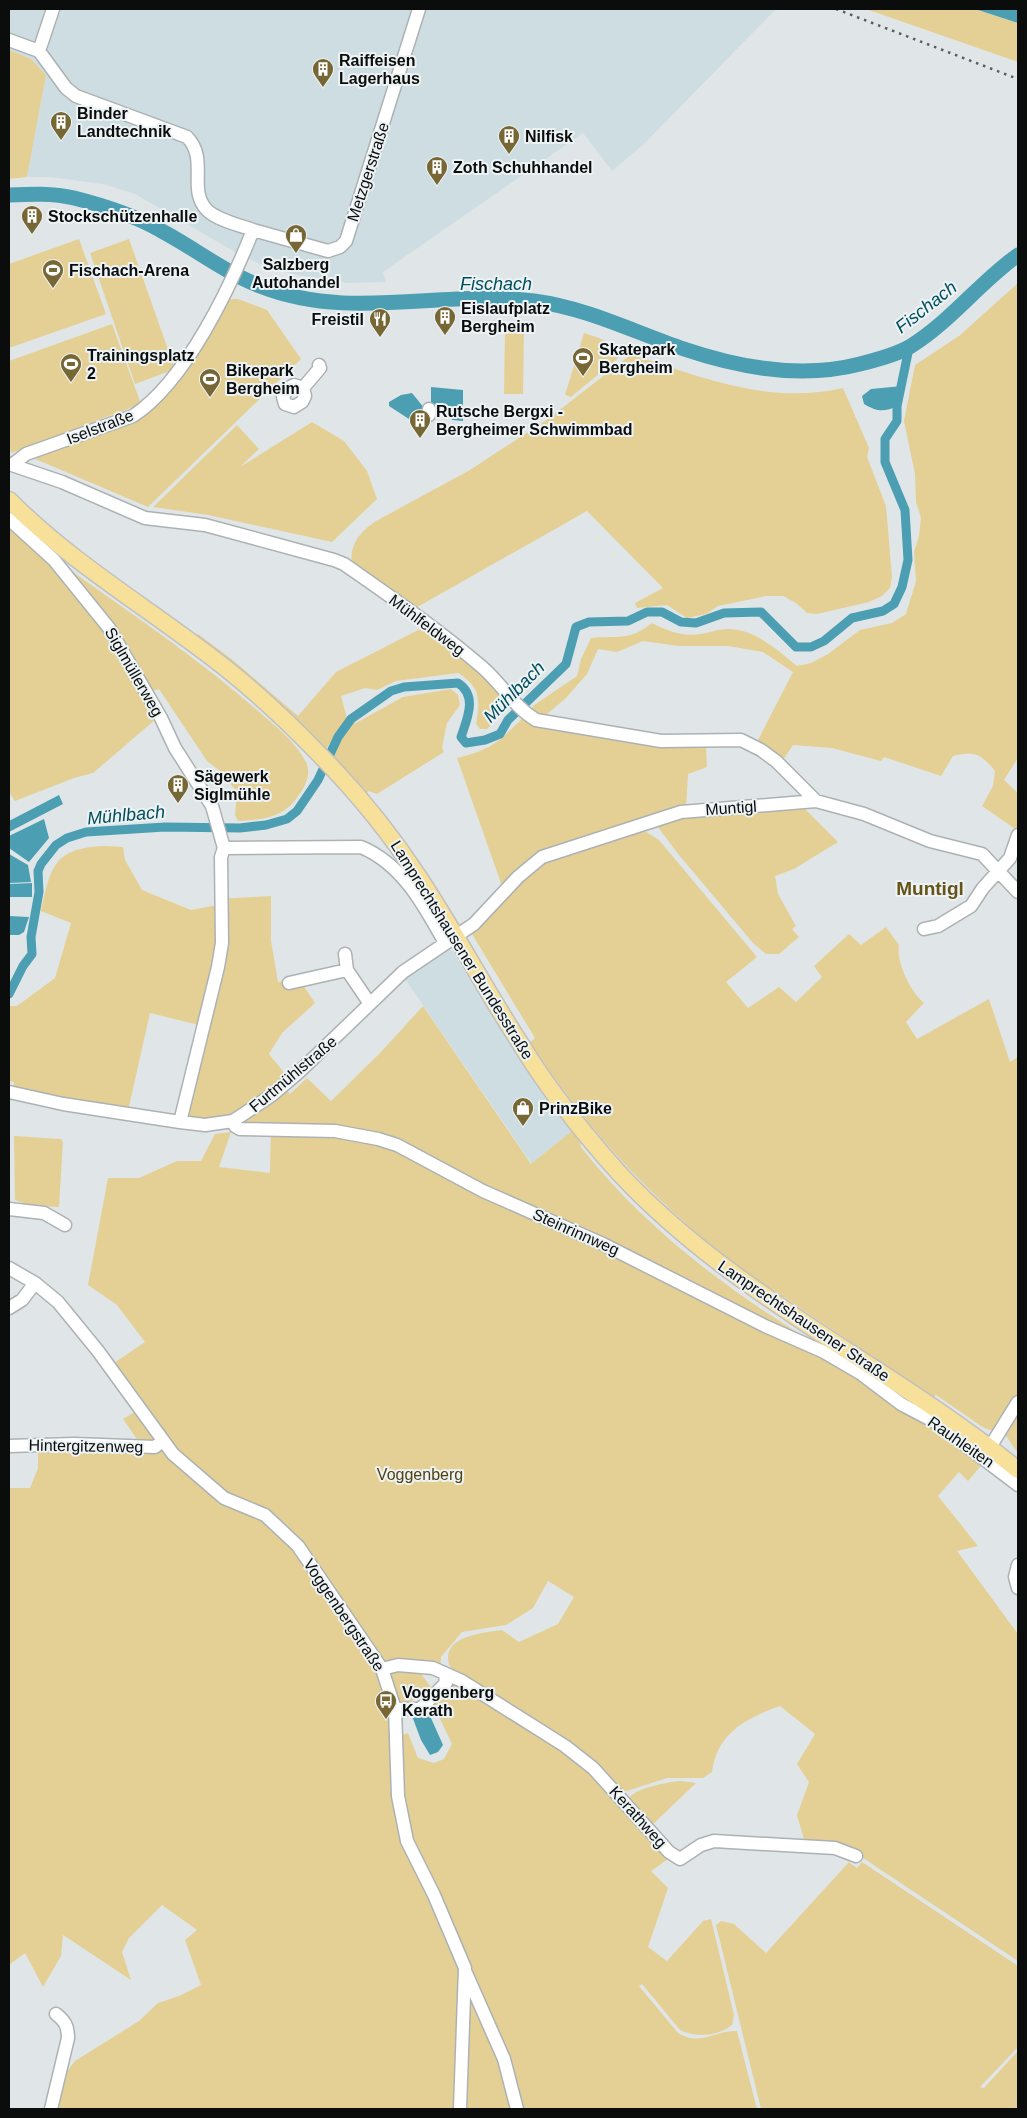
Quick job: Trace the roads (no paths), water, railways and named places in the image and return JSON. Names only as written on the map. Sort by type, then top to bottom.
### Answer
[{"type":"main road","name":"Lamprechtshausener Bundesstraße","points":[[9,500],[77,562],[227,670],[283,718],[320,754],[392,839],[450,939],[520,1045],[566,1109]]},
{"type":"main road","name":"Lamprechtshausener Straße","points":[[566,1109],[620,1174],[651,1205],[721,1266],[786,1312],[906,1389],[1018,1470]]},
{"type":"street","points":[[9,40],[39,51],[53,9]]},
{"type":"street","name":"Metzgerstraße","points":[[39,51],[66,88],[76,96],[187,137],[197,150],[199,195],[206,209],[212,214],[253,230],[328,251],[340,247],[346,241],[419,9]]},
{"type":"street","name":"Iselstraße","points":[[10,464],[26,454],[133,416],[147,407],[178,374],[225,294],[253,230]]},
{"type":"street","points":[[279,404],[288,388],[294,385],[304,388],[320,368],[319,365]]},
{"type":"street","name":"Mühlfeldweg","points":[[10,464],[69,485],[145,518],[205,525],[344,564],[434,628],[482,668],[526,714],[546,723],[661,741],[740,740],[761,750],[776,761],[816,801]]},
{"type":"street","name":"Siglmüllerweg","points":[[9,519],[54,560],[109,628],[161,718],[175,748],[212,806],[220,830],[224,848],[221,857],[222,943],[218,967],[180,1122]]},
{"type":"street","name":"Muntigl","points":[[450,939],[474,924],[518,877],[542,857],[573,845],[681,812],[816,801],[864,814],[930,841],[982,854],[1018,892]]},
{"type":"street","points":[[924,929],[938,926],[971,906],[983,888],[1010,858],[1018,835]]},
{"type":"street","points":[[224,848],[361,847],[375,853],[402,876],[450,939]]},
{"type":"street","name":"Furtmühlstraße","points":[[9,1092],[64,1104],[180,1122],[205,1125],[233,1121],[249,1112],[294,1077],[403,972],[450,939]]},
{"type":"street","points":[[345,954],[346,970],[370,1004]]},
{"type":"street","points":[[289,983],[346,970]]},
{"type":"street","name":"Steinrinnweg","points":[[233,1121],[235,1126],[240,1129],[335,1131],[365,1136],[397,1145],[483,1191],[603,1244],[765,1326],[824,1352],[860,1373],[901,1404]]},
{"type":"street","points":[[9,1209],[44,1213],[65,1225]]},
{"type":"street","name":"Voggenbergstraße","points":[[9,1268],[35,1283],[58,1302],[98,1351],[162,1441],[224,1498],[265,1515],[298,1546],[382,1669],[395,1709],[398,1796],[407,1840],[438,1904],[464,1968],[460,2109]]},
{"type":"street","points":[[9,1308],[22,1300],[35,1283]]},
{"type":"street","points":[[990,1448],[1018,1402]]},
{"type":"street","name":"Rauhleiten","points":[[901,1404],[935,1422],[1018,1485]]},
{"type":"street","name":"Hintergitzenweg","points":[[9,1446],[56,1444],[155,1447],[162,1441]]},
{"type":"street","points":[[1018,1565],[1015,1577],[1018,1588]]},
{"type":"street","name":"Kerathweg","points":[[382,1669],[398,1666],[433,1668],[462,1681],[578,1755],[598,1774],[669,1852],[680,1859],[701,1845],[714,1841],[835,1848],[856,1856]]},
{"type":"street","points":[[395,1709],[420,1710],[446,1683],[445,1674]]},
{"type":"street","points":[[464,1968],[504,2059],[517,2109]]},
{"type":"street","points":[[52,2109],[68,2038],[68,2028],[63,2019],[56,2014]]},
{"type":"water","points":[[975,9],[1018,9],[1018,23]]},
{"type":"water","points":[[902,386],[897,406],[888,410],[880,410],[864,404],[862,396],[871,389]]},
{"type":"water","points":[[431,387],[463,390],[463,421],[452,420],[450,406],[441,405],[439,416],[424,415],[423,425],[412,424],[412,421],[389,406],[389,402],[401,395],[412,393],[425,409],[431,406]]},
{"type":"water","points":[[59,795],[63,804],[9,832],[9,821]]},
{"type":"water","points":[[44,819],[49,838],[29,862],[9,848],[9,836]]},
{"type":"water","points":[[9,854],[28,865],[31,882],[9,883]]},
{"type":"water","points":[[32,883],[32,897],[9,897],[9,884]]},
{"type":"water","points":[[9,916],[29,917],[24,932],[19,935],[9,935]]},
{"type":"water","points":[[427,1709],[443,1745],[438,1752],[430,1755],[421,1740],[412,1716]]},
{"type":"waterway","name":"Fischach","points":[[9,195],[41,194],[66,196],[118,211],[160,230],[247,280],[294,296],[328,302],[362,303],[499,298],[534,301],[554,304],[592,315],[705,356],[749,366],[794,371],[816,371],[860,364],[892,355],[911,346],[939,325],[1018,255]]},
{"type":"waterway","name":"Mühlbach","points":[[9,994],[23,966],[32,954],[31,937],[39,892],[38,871],[41,864],[56,845],[67,838],[86,832],[165,827],[240,828],[266,825],[287,819],[297,811],[318,780],[338,737],[351,719],[391,691],[404,687],[458,683],[468,694],[469,701],[468,715],[461,737],[466,743],[485,740],[500,734],[508,720],[566,664],[576,627],[589,622],[628,621],[647,612],[662,612],[681,622],[696,623],[724,613],[761,612],[796,647],[811,647],[824,641],[852,618],[883,611],[894,604],[902,587],[908,560],[905,510],[885,462],[885,439],[897,421],[897,406],[909,348]]},
{"type":"railway","points":[[836,9],[1018,79]]},
{"type":"place","name":"Raiffeisen Lagerhaus","points":[[323,88]]},
{"type":"place","name":"Binder Landtechnik","points":[[61,141]]},
{"type":"place","name":"Nilfisk","points":[[509,155]]},
{"type":"place","name":"Zoth Schuhhandel","points":[[437,186]]},
{"type":"place","name":"Stockschützenhalle","points":[[32,235]]},
{"type":"place","name":"Salzberg Autohandel","points":[[296,254]]},
{"type":"place","name":"Fischach-Arena","points":[[53,289]]},
{"type":"place","name":"Eislaufplatz Bergheim","points":[[445,336]]},
{"type":"place","name":"Freistil","points":[[380,338]]},
{"type":"place","name":"Skatepark Bergheim","points":[[583,377]]},
{"type":"place","name":"Trainingsplatz 2","points":[[71,383]]},
{"type":"place","name":"Bikepark Bergheim","points":[[210,398]]},
{"type":"place","name":"Rutsche Bergxi - Bergheimer Schwimmbad","points":[[420,439]]},
{"type":"place","name":"Sägewerk Siglmühle","points":[[178,804]]},
{"type":"place","name":"PrinzBike","points":[[523,1127]]},
{"type":"place","name":"Voggenberg Kerath","points":[[386,1720]]},
{"type":"district","name":"Muntigl","points":[[930,888]]},
{"type":"park label","name":"Voggenberg","points":[[420,1474]]}]
